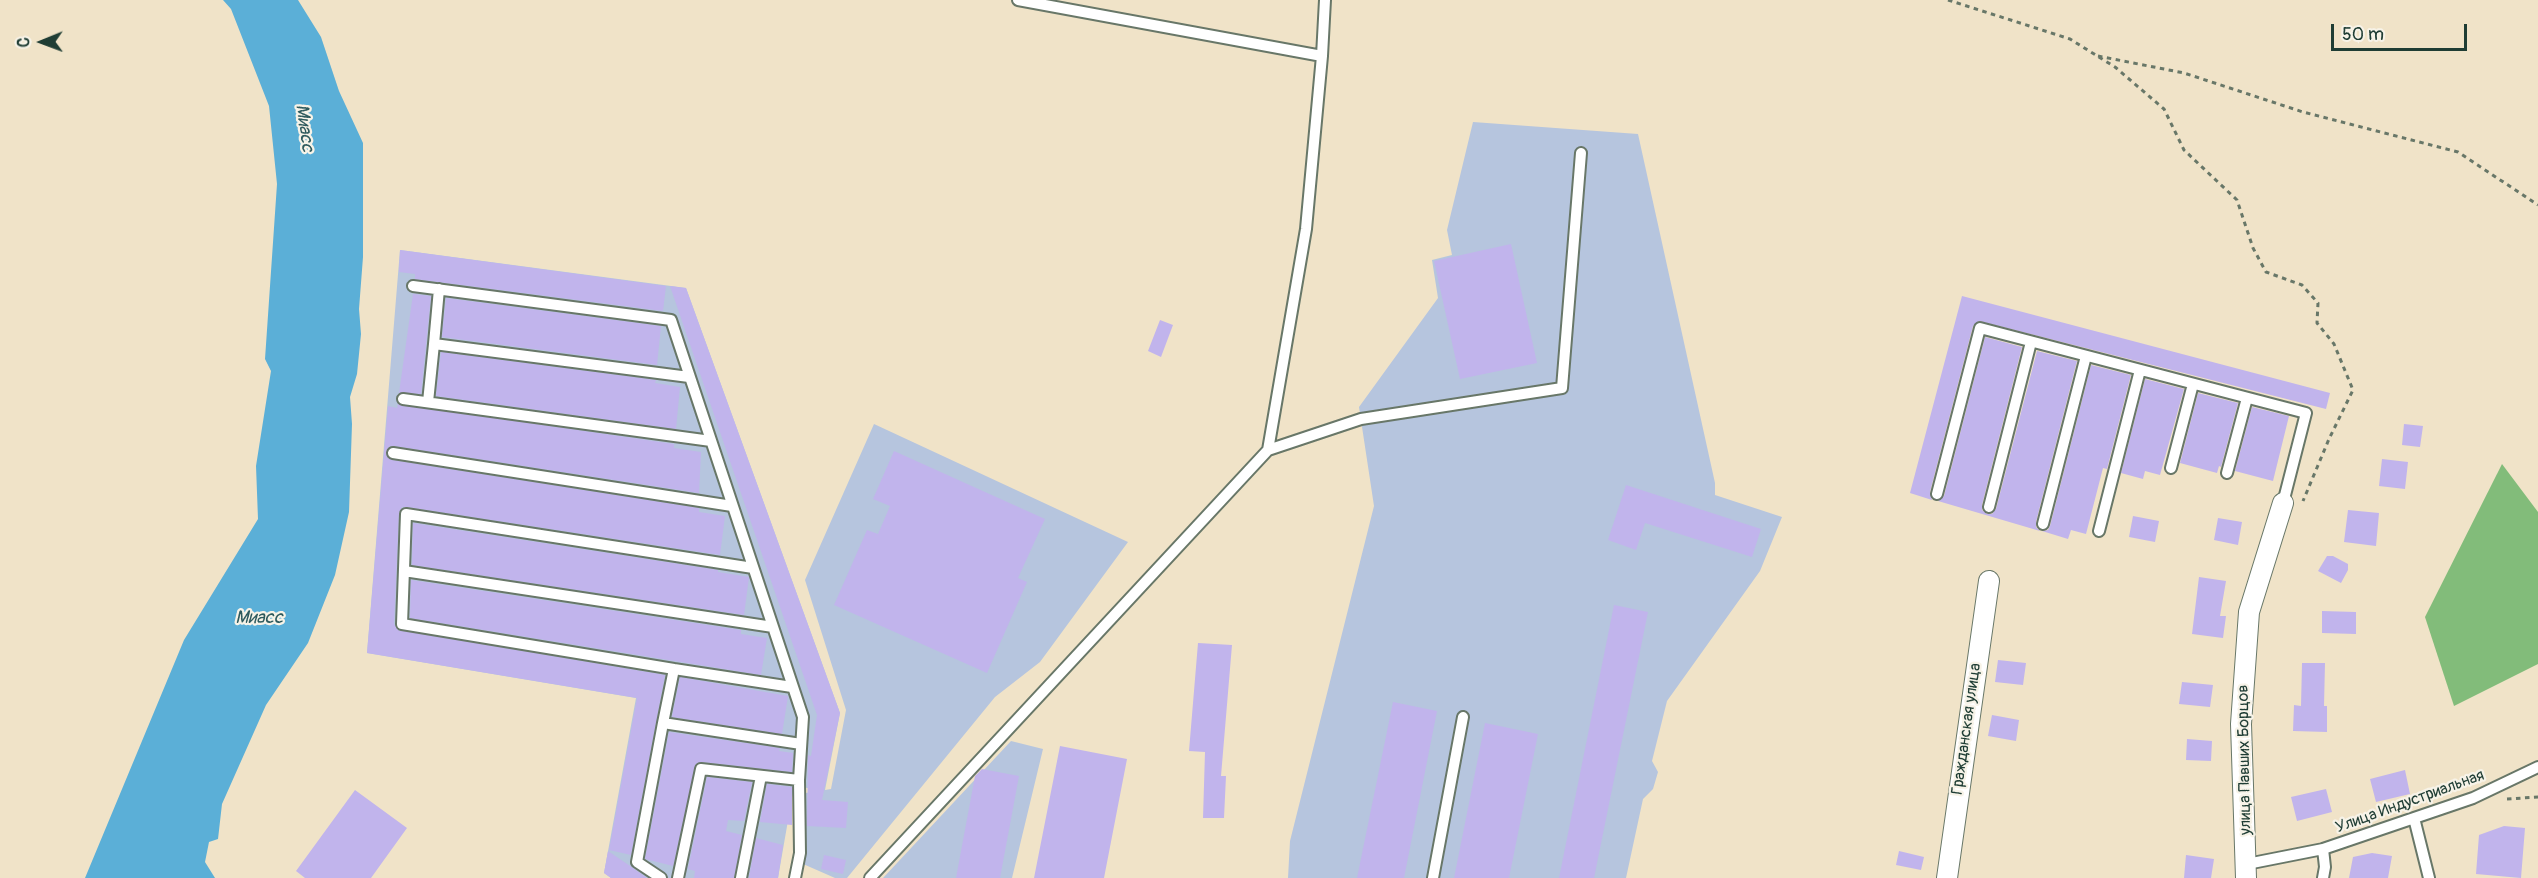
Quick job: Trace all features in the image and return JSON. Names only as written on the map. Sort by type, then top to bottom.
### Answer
[{"type":"street","name":"улица Павших Борцов","points":[[2247,871],[2241,724],[2249,612],[2283,503]]},
{"type":"street","name":"Гражданская улица","points":[[1947,878],[1989,581]]},
{"type":"lane","points":[[1018,0],[1322,56]]},
{"type":"lane","points":[[1268,450],[1306,230],[1325,0]]},
{"type":"lane","points":[[870,878],[1268,450],[1361,419],[1562,388],[1581,153]]},
{"type":"lane","points":[[413,286],[671,320],[803,717],[799,780],[800,853],[795,878]]},
{"type":"lane","points":[[428,402],[439,289]]},
{"type":"lane","points":[[1937,494],[1980,328],[2306,413],[2283,503]]},
{"type":"lane","points":[[1989,507],[2031,342]]},
{"type":"lane","points":[[434,344],[689,377]]},
{"type":"lane","points":[[2043,524],[2086,356]]},
{"type":"lane","points":[[2099,531],[2140,370]]},
{"type":"lane","points":[[2171,468],[2193,384]]},
{"type":"lane","points":[[2227,473],[2247,398]]},
{"type":"lane","points":[[403,399],[711,441]]},
{"type":"lane","points":[[393,453],[732,506]]},
{"type":"lane","points":[[753,568],[406,514],[402,624],[792,687]]},
{"type":"lane","points":[[404,571],[773,627]]},
{"type":"lane","points":[[661,878],[637,862],[674,669]]},
{"type":"lane","points":[[1433,878],[1463,717]]},
{"type":"lane","points":[[663,723],[801,744]]},
{"type":"lane","name":"Улица Индустриальная","points":[[2247,871],[2323,849],[2473,798],[2538,767]]},
{"type":"lane","points":[[678,878],[701,769],[799,780]]},
{"type":"lane","points":[[741,878],[761,776]]},
{"type":"lane","points":[[2414,818],[2428,878]]},
{"type":"lane","points":[[2323,849],[2325,867],[2323,878]]},
{"type":"path","points":[[1948,0],[2070,39],[2115,67],[2164,109],[2184,150],[2237,200],[2253,248],[2266,272],[2302,285],[2318,303],[2318,323],[2334,345],[2353,390],[2301,505],[2283,503]]},
{"type":"path","points":[[2096,55],[2184,73],[2303,112],[2458,152],[2538,205]]},
{"type":"shaded area","points":[[1473,122],[1638,134],[1715,483],[1715,495],[1782,517],[1760,571],[1667,701],[1652,761],[1658,772],[1653,789],[1643,799],[1626,878],[1288,878],[1290,841],[1374,506],[1359,407],[1438,298],[1432,260],[1452,255],[1447,230]]},
{"type":"shaded area","points":[[400,250],[686,288],[840,713],[825,790],[831,789],[846,710],[805,580],[874,424],[1128,542],[1040,662],[995,697],[847,878],[835,878],[794,860],[806,793],[821,790],[794,786],[778,878],[611,878],[604,873],[636,698],[367,653]]},
{"type":"shaded area","points":[[1011,741],[1043,749],[1012,878],[883,878]]},
{"type":"green space","points":[[2502,464],[2538,512],[2538,664],[2454,706],[2425,617]]},
{"type":"water","name":"Миасс","points":[[223,0],[298,0],[321,37],[339,91],[363,143],[363,257],[359,309],[361,334],[357,374],[350,397],[352,424],[349,512],[335,575],[308,643],[266,705],[222,804],[218,839],[209,842],[205,862],[215,878],[85,878],[184,640],[258,519],[256,466],[271,371],[265,359],[277,184],[269,106],[231,9]]},
{"type":"building","points":[[1511,244],[1537,363],[1460,379],[1434,261]]},
{"type":"building","points":[[400,250],[666,286],[663,311],[415,279],[415,274],[399,272]]},
{"type":"building","points":[[670,286],[686,288],[840,713],[822,800],[848,802],[846,828],[807,826],[808,755],[811,756],[817,715]]},
{"type":"building","points":[[413,294],[431,296],[421,394],[399,393]]},
{"type":"building","points":[[1962,296],[2330,393],[2326,409],[1979,321],[1973,326],[1930,492],[1932,500],[1910,493]]},
{"type":"building","points":[[446,298],[661,326],[657,365],[442,337]]},
{"type":"building","points":[[1160,320],[1173,325],[1161,357],[1148,351]]},
{"type":"building","points":[[1985,337],[2022,347],[1982,505],[1982,510],[1987,514],[1992,514],[1996,509],[2037,351],[2077,361],[2036,522],[2036,527],[2040,531],[1938,501],[1944,496]]},
{"type":"building","points":[[441,352],[656,380],[655,383],[680,387],[676,429],[436,396]]},
{"type":"building","points":[[2091,365],[2131,375],[2107,469],[2103,468],[2086,534],[2071,530],[2068,539],[2042,531],[2048,530],[2050,526]]},
{"type":"building","points":[[2145,379],[2184,389],[2160,475],[2145,471],[2143,479],[2121,473]]},
{"type":"building","points":[[2198,393],[2238,403],[2221,467],[2219,466],[2217,473],[2180,463]]},
{"type":"building","points":[[398,404],[674,444],[674,448],[701,452],[699,493],[394,446],[390,446],[386,451],[386,456],[392,460],[699,508],[699,512],[725,516],[720,555],[407,507],[402,507],[399,513],[394,624],[398,630],[665,675],[631,855],[609,850],[637,698],[367,653],[388,406],[397,408]]},
{"type":"building","points":[[2252,407],[2289,416],[2273,481],[2235,471]]},
{"type":"building","points":[[2404,424],[2423,426],[2420,447],[2402,445]]},
{"type":"building","points":[[894,451],[1045,519],[1018,578],[1027,582],[987,673],[834,605],[867,530],[878,534],[890,506],[873,499]]},
{"type":"building","points":[[2382,459],[2408,462],[2405,489],[2379,486]]},
{"type":"building","points":[[1626,485],[1761,529],[1752,557],[1645,523],[1636,550],[1608,540]]},
{"type":"building","points":[[2348,510],[2379,513],[2376,546],[2344,542]]},
{"type":"building","points":[[2133,516],[2159,521],[2155,542],[2129,537]]},
{"type":"building","points":[[2218,518],[2242,522],[2238,545],[2214,540]]},
{"type":"building","points":[[413,523],[718,570],[718,572],[749,577],[744,615],[412,565]]},
{"type":"building","points":[[2327,556],[2333,556],[2348,564],[2348,570],[2341,583],[2318,571]]},
{"type":"building","points":[[2199,577],[2226,581],[2220,616],[2226,616],[2223,638],[2192,634]]},
{"type":"building","points":[[411,580],[741,630],[741,634],[767,638],[761,675],[410,618]]},
{"type":"building","points":[[1614,605],[1648,612],[1594,878],[1559,878]]},
{"type":"building","points":[[2322,611],[2356,612],[2356,634],[2322,633]]},
{"type":"building","points":[[1198,643],[1232,645],[1221,776],[1226,776],[1224,818],[1203,818],[1205,752],[1189,751]]},
{"type":"building","points":[[1998,660],[2026,663],[2023,685],[1995,682]]},
{"type":"building","points":[[2302,663],[2325,663],[2324,706],[2327,706],[2327,732],[2293,731],[2294,705],[2301,706]]},
{"type":"building","points":[[680,677],[788,696],[782,734],[672,717]]},
{"type":"building","points":[[2182,682],[2213,685],[2210,707],[2179,704]]},
{"type":"building","points":[[1393,702],[1437,711],[1404,878],[1357,878]]},
{"type":"building","points":[[1992,715],[2019,720],[2016,741],[1988,736]]},
{"type":"building","points":[[1485,723],[1538,734],[1509,878],[1454,878]]},
{"type":"building","points":[[669,732],[780,748],[779,751],[793,753],[792,772],[702,762],[696,764],[673,866],[645,859]]},
{"type":"building","points":[[2187,739],[2212,741],[2211,761],[2186,760]]},
{"type":"building","points":[[1060,746],[1127,759],[1104,878],[1034,878]]},
{"type":"building","points":[[982,769],[1019,776],[1000,878],[956,878],[975,776]]},
{"type":"building","points":[[2405,770],[2410,794],[2376,802],[2370,779]]},
{"type":"building","points":[[707,777],[752,782],[744,821],[728,820],[726,831],[742,835],[734,878],[694,878],[695,871],[688,869]]},
{"type":"building","points":[[767,784],[792,787],[792,825],[760,822]]},
{"type":"building","points":[[2326,789],[2332,812],[2297,821],[2291,797]]},
{"type":"building","points":[[355,790],[407,828],[371,878],[305,878],[296,871]]},
{"type":"building","points":[[2504,826],[2525,828],[2521,878],[2476,874],[2479,835]]},
{"type":"building","points":[[756,838],[783,845],[778,878],[749,878]]},
{"type":"building","points":[[608,851],[647,878],[611,878],[604,873]]},
{"type":"building","points":[[1899,851],[1924,857],[1921,870],[1896,865]]},
{"type":"building","points":[[2372,853],[2392,856],[2388,878],[2349,878],[2353,857]]},
{"type":"building","points":[[824,855],[846,860],[843,874],[821,869]]},
{"type":"building","points":[[2186,855],[2214,859],[2211,878],[2184,878]]}]
